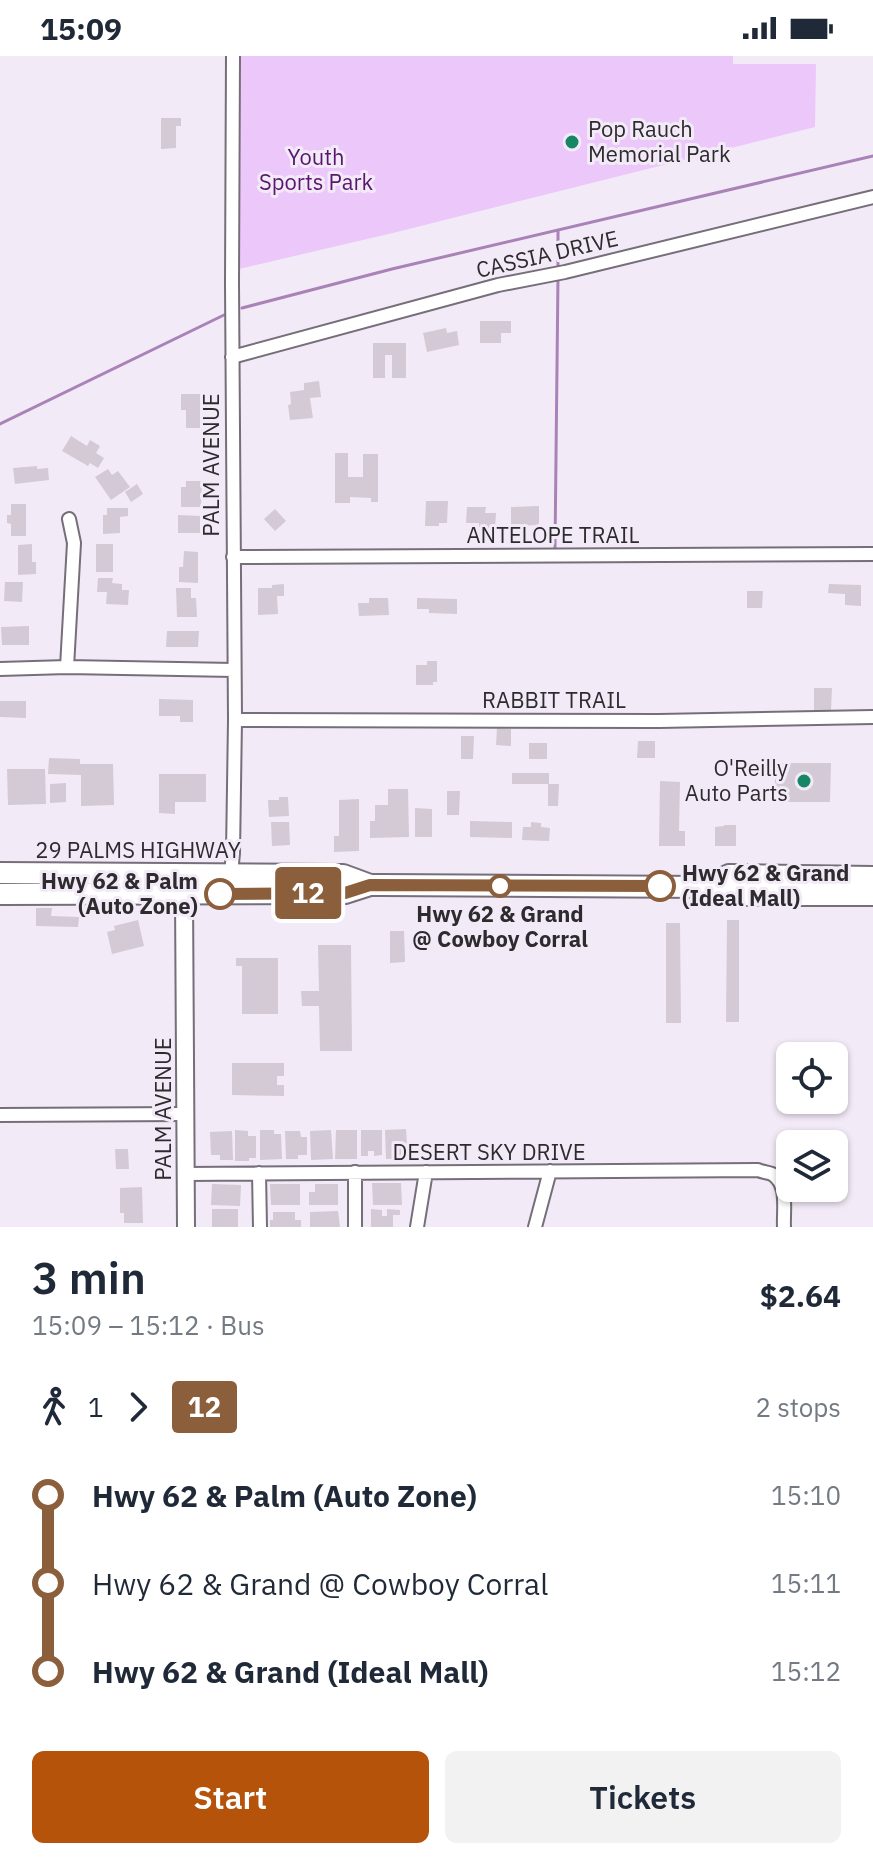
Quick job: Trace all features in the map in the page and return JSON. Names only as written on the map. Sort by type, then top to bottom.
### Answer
[{"type":"main road","name":"29 PALMS HIGHWAY","points":[[0,873],[343,875],[370,885]]},
{"type":"main road","points":[[94,895],[106,888],[186,882],[227,883],[231,874]]},
{"type":"main road","name":"29 PALMS HIGHWAY","points":[[704,887],[729,875],[873,877]]},
{"type":"main road","name":"29 PALMS HIGHWAY","points":[[0,894],[345,893],[370,885],[704,887],[727,895],[873,895]]},
{"type":"street","name":"PALM AVENUE","points":[[231,874],[235,720],[233,56]]},
{"type":"street","name":"CASSIA DRIVE","points":[[232,357],[498,285],[565,272],[873,197]]},
{"type":"street","points":[[67,667],[74,543],[69,519]]},
{"type":"street","name":"ANTELOPE TRAIL","points":[[233,557],[873,554]]},
{"type":"street","points":[[0,669],[234,670]]},
{"type":"street","name":"RABBIT TRAIL","points":[[235,720],[659,721],[873,717]]},
{"type":"street","name":"PALM AVENUE","points":[[184,895],[186,1227]]},
{"type":"street","points":[[0,1115],[186,1114]]},
{"type":"street","name":"DESERT SKY DRIVE","points":[[186,1174],[758,1170],[772,1174],[781,1182],[784,1227]]},
{"type":"street","points":[[535,1227],[550,1171]]},
{"type":"street","points":[[355,1172],[355,1227]]},
{"type":"street","points":[[417,1227],[426,1172]]},
{"type":"street","points":[[259,1173],[260,1227]]},
{"type":"green space","name":"Pop Rauch Memorial Park","points":[[237,56],[733,56],[733,64],[816,64],[815,127],[239,269]]},
{"type":"building","points":[[161,118],[181,118],[181,126],[176,126],[176,148],[161,149]]},
{"type":"building","points":[[480,321],[511,321],[511,333],[501,333],[501,343],[480,343]]},
{"type":"building","points":[[446,328],[447,333],[457,331],[459,345],[427,352],[423,333]]},
{"type":"building","points":[[373,343],[406,343],[406,378],[392,378],[392,355],[385,355],[385,378],[373,378]]},
{"type":"building","points":[[319,381],[321,397],[310,398],[313,418],[290,420],[290,392],[304,390],[304,383]]},
{"type":"building","points":[[181,394],[203,394],[200,428],[186,428],[186,410],[181,410]]},
{"type":"building","points":[[71,436],[87,446],[90,440],[100,446],[96,453],[104,458],[98,468],[90,463],[88,466],[62,451]]},
{"type":"building","points":[[335,453],[348,453],[348,477],[363,477],[363,454],[378,454],[378,502],[371,502],[371,498],[350,497],[350,503],[335,503]]},
{"type":"building","points":[[37,466],[37,469],[48,468],[49,480],[15,484],[13,468]]},
{"type":"building","points":[[108,469],[112,475],[118,471],[130,487],[111,500],[95,477]]},
{"type":"building","points":[[186,481],[202,481],[201,507],[181,507],[181,487],[186,487]]},
{"type":"building","points":[[137,484],[143,494],[131,502],[125,492]]},
{"type":"building","points":[[426,501],[448,501],[447,523],[425,526]]},
{"type":"building","points":[[11,504],[26,504],[26,536],[11,536],[7,515],[11,515]]},
{"type":"building","points":[[539,506],[539,525],[511,526],[511,507]]},
{"type":"building","points":[[467,507],[486,507],[485,513],[496,513],[495,528],[466,523]]},
{"type":"building","points":[[107,508],[128,508],[128,516],[120,517],[120,533],[103,534],[103,515],[107,515]]},
{"type":"building","points":[[275,509],[286,521],[275,531],[264,519]]},
{"type":"building","points":[[178,515],[200,516],[200,533],[178,533]]},
{"type":"building","points":[[32,544],[36,574],[18,575],[18,545]]},
{"type":"building","points":[[96,544],[113,544],[113,572],[96,572]]},
{"type":"building","points":[[184,551],[198,552],[198,583],[179,582]]},
{"type":"building","points":[[98,578],[113,578],[112,583],[122,584],[122,590],[129,590],[128,605],[106,604],[107,592],[97,592]]},
{"type":"building","points":[[5,582],[23,582],[22,602],[4,601]]},
{"type":"building","points":[[284,584],[284,596],[277,596],[278,614],[258,615],[258,588]]},
{"type":"building","points":[[829,584],[861,585],[861,606],[845,605],[845,594],[828,593]]},
{"type":"building","points":[[176,588],[191,588],[191,598],[196,598],[197,617],[177,617]]},
{"type":"building","points":[[747,591],[763,591],[762,608],[747,608]]},
{"type":"building","points":[[369,598],[388,598],[389,615],[359,616],[358,603],[369,603]]},
{"type":"building","points":[[417,598],[457,599],[457,614],[429,613],[429,609],[417,609]]},
{"type":"building","points":[[29,626],[29,645],[2,645],[1,627]]},
{"type":"building","points":[[167,631],[199,631],[198,647],[166,647]]},
{"type":"building","points":[[427,661],[437,661],[437,682],[433,685],[416,685],[416,665],[427,665]]},
{"type":"building","points":[[814,688],[832,688],[831,710],[814,710]]},
{"type":"building","points":[[159,699],[193,700],[193,722],[180,722],[180,716],[159,716]]},
{"type":"building","points":[[0,701],[26,701],[26,718],[0,717]]},
{"type":"building","points":[[497,728],[511,729],[511,746],[496,745]]},
{"type":"building","points":[[461,736],[474,736],[473,759],[461,759]]},
{"type":"building","points":[[638,741],[655,741],[655,758],[637,758]]},
{"type":"building","points":[[529,743],[547,743],[547,759],[529,759]]},
{"type":"building","points":[[49,758],[80,759],[80,764],[113,764],[114,805],[81,806],[81,775],[48,774]]},
{"type":"building","points":[[775,763],[831,763],[830,802],[775,802]]},
{"type":"building","points":[[7,769],[45,769],[46,804],[8,805]]},
{"type":"building","points":[[512,773],[549,773],[549,784],[512,784]]},
{"type":"building","points":[[159,774],[206,774],[206,802],[175,802],[175,814],[159,813]]},
{"type":"building","points":[[660,781],[680,782],[679,831],[685,831],[685,846],[659,846]]},
{"type":"building","points":[[66,783],[66,802],[50,803],[50,784]]},
{"type":"building","points":[[548,784],[559,784],[558,806],[548,806]]},
{"type":"building","points":[[388,789],[408,789],[409,837],[370,838],[370,821],[375,821],[375,805],[388,805]]},
{"type":"building","points":[[447,791],[460,791],[459,815],[447,815]]},
{"type":"building","points":[[279,797],[288,797],[289,816],[269,817],[268,800],[279,800]]},
{"type":"building","points":[[359,799],[359,851],[334,852],[334,836],[339,836],[339,800]]},
{"type":"building","points":[[415,808],[432,809],[432,837],[415,837]]},
{"type":"building","points":[[470,821],[512,822],[512,838],[470,837]]},
{"type":"building","points":[[271,822],[289,822],[290,845],[272,846]]},
{"type":"building","points":[[531,822],[550,828],[549,841],[522,840],[523,827],[531,827]]},
{"type":"building","points":[[736,825],[736,846],[715,846],[715,827]]},
{"type":"building","points":[[36,908],[52,908],[51,916],[79,917],[78,927],[36,926]]},
{"type":"building","points":[[138,920],[144,946],[112,954],[107,932],[115,930],[114,926]]},
{"type":"building","points":[[727,920],[739,920],[739,1022],[726,1022]]},
{"type":"building","points":[[666,923],[680,923],[681,1023],[666,1023]]},
{"type":"building","points":[[390,931],[404,931],[405,962],[390,963]]},
{"type":"building","points":[[318,945],[351,945],[352,1051],[320,1051],[319,1006],[302,1006],[301,991],[319,991]]},
{"type":"building","points":[[236,958],[278,958],[278,1014],[242,1014],[242,966],[236,966]]},
{"type":"building","points":[[232,1063],[284,1063],[284,1076],[277,1076],[277,1085],[284,1085],[284,1096],[232,1095]]},
{"type":"building","points":[[406,1129],[408,1158],[386,1159],[385,1130]]},
{"type":"building","points":[[235,1130],[248,1131],[248,1136],[256,1136],[256,1158],[235,1161]]},
{"type":"building","points":[[260,1130],[274,1130],[274,1134],[281,1134],[282,1159],[260,1160]]},
{"type":"building","points":[[331,1130],[333,1159],[311,1160],[310,1131]]},
{"type":"building","points":[[336,1130],[357,1130],[357,1159],[335,1159]]},
{"type":"building","points":[[361,1130],[382,1130],[382,1155],[374,1156],[374,1151],[368,1151],[368,1156],[361,1156]]},
{"type":"building","points":[[232,1131],[233,1160],[220,1160],[220,1155],[211,1155],[210,1132]]},
{"type":"building","points":[[285,1131],[300,1131],[301,1137],[307,1137],[307,1155],[286,1159]]},
{"type":"building","points":[[115,1149],[128,1149],[129,1169],[116,1169]]},
{"type":"building","points":[[372,1183],[401,1183],[402,1205],[373,1205]]},
{"type":"building","points":[[212,1184],[241,1185],[240,1206],[211,1205]]},
{"type":"building","points":[[270,1184],[300,1184],[300,1205],[271,1205]]},
{"type":"building","points":[[315,1184],[338,1184],[338,1205],[309,1205],[309,1192],[315,1192]]},
{"type":"building","points":[[142,1187],[143,1223],[124,1223],[124,1213],[120,1213],[120,1188]]},
{"type":"building","points":[[212,1209],[238,1209],[238,1227],[212,1227]]},
{"type":"building","points":[[371,1209],[382,1210],[382,1216],[387,1216],[387,1209],[400,1210],[400,1215],[393,1215],[393,1227],[371,1227]]},
{"type":"building","points":[[338,1211],[340,1227],[310,1227],[310,1212]]},
{"type":"building","points":[[273,1212],[295,1212],[295,1220],[301,1220],[301,1227],[270,1227]]},
{"type":"waterway","points":[[242,308],[392,269],[873,156]]},
{"type":"waterway","points":[[558,230],[558,268]]},
{"type":"waterway","points":[[555,548],[558,276]]},
{"type":"waterway","points":[[0,424],[224,315]]},
{"type":"bus line","name":"12","points":[[220,894],[345,893],[370,885],[660,886]]},
{"type":"place","name":"Pop Rauch Memorial Park","points":[[572,142]]},
{"type":"place","name":"O'Reilly Auto Parts","points":[[804,781]]},
{"type":"place","name":"Hwy 62 & Grand @ Cowboy Corral","points":[[500,886]]},
{"type":"place","name":"Hwy 62 & Grand (Ideal Mall)","points":[[660,886]]},
{"type":"place","name":"Hwy 62 & Palm (Auto Zone)","points":[[220,894]]},
{"type":"park label","name":"Youth Sports Park","points":[[316,170]]}]
